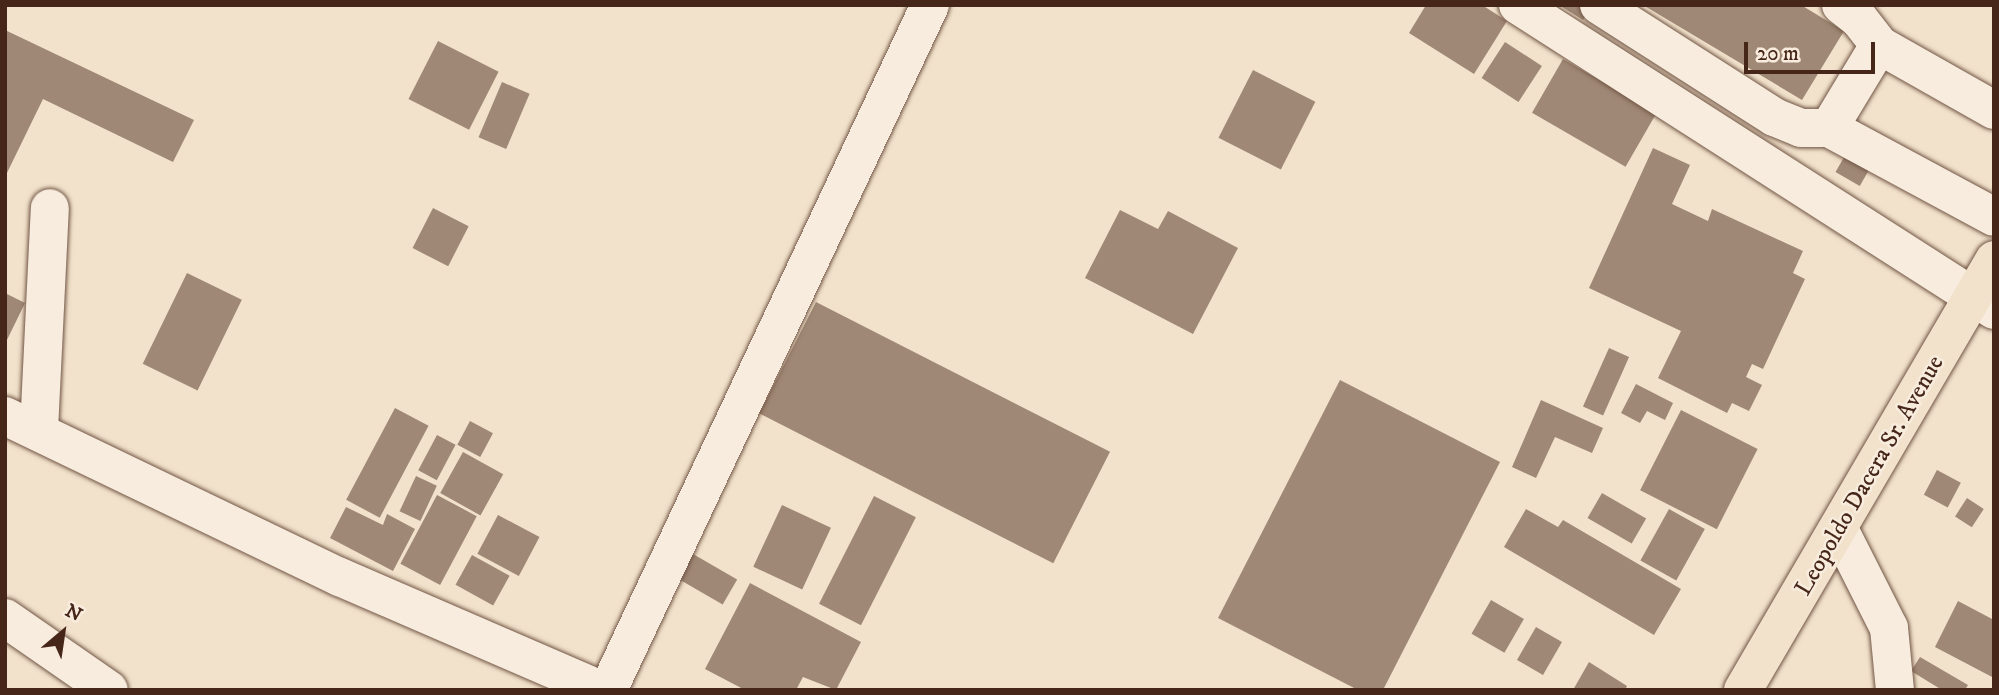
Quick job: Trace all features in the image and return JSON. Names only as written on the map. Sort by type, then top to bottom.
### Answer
[{"type":"main road","name":"Leopoldo Dacera Sr. Avenue","points":[[1743,690],[1839,529],[1983,303],[1994,260]]},
{"type":"street","points":[[608,690],[930,5]]},
{"type":"street","points":[[1518,5],[1983,303]]},
{"type":"street","points":[[1599,5],[1773,117],[1801,128],[1829,128],[1994,217]]},
{"type":"street","points":[[1840,5],[1859,19],[1878,45],[1994,110]]},
{"type":"street","points":[[1829,128],[1878,45]]},
{"type":"street","points":[[50,208],[22,423],[340,576],[601,690]]},
{"type":"street","points":[[1839,529],[1889,628],[1895,690]]},
{"type":"street","points":[[5,618],[109,690]]},
{"type":"building","points":[[1426,5],[1482,5],[1507,21],[1474,74],[1409,33]]},
{"type":"building","points":[[1559,5],[1592,5],[1583,20]]},
{"type":"building","points":[[1643,5],[1801,5],[1844,31],[1802,100]]},
{"type":"building","points":[[5,30],[194,120],[173,162],[43,99],[5,177]]},
{"type":"building","points":[[438,41],[499,72],[469,130],[408,99]]},
{"type":"building","points":[[1505,42],[1542,66],[1518,102],[1482,78]]},
{"type":"building","points":[[1563,59],[1657,113],[1626,167],[1532,113]]},
{"type":"building","points":[[1253,70],[1315,102],[1281,169],[1218,138]]},
{"type":"building","points":[[502,82],[530,94],[506,149],[479,137]]},
{"type":"building","points":[[1653,148],[1690,165],[1672,204],[1708,221],[1712,209],[1803,251],[1793,273],[1805,279],[1763,369],[1752,364],[1746,377],[1762,385],[1749,411],[1732,403],[1727,413],[1658,378],[1681,331],[1589,288]]},
{"type":"building","points":[[1847,152],[1871,166],[1860,186],[1836,172]]},
{"type":"building","points":[[433,208],[469,226],[448,266],[413,248]]},
{"type":"building","points":[[1120,210],[1158,229],[1168,211],[1238,248],[1193,334],[1085,278]]},
{"type":"building","points":[[187,273],[242,300],[198,391],[143,364]]},
{"type":"building","points":[[5,293],[25,303],[5,344]]},
{"type":"building","points":[[816,302],[1110,452],[1053,563],[759,413]]},
{"type":"building","points":[[1609,348],[1629,357],[1603,415],[1583,406]]},
{"type":"building","points":[[1340,380],[1500,462],[1383,690],[1358,690],[1218,618]]},
{"type":"building","points":[[1636,384],[1673,403],[1665,420],[1647,411],[1640,423],[1621,413]]},
{"type":"building","points":[[1541,400],[1603,428],[1592,453],[1555,437],[1536,478],[1512,467]]},
{"type":"building","points":[[395,408],[429,426],[380,518],[346,500]]},
{"type":"building","points":[[1681,410],[1758,449],[1717,529],[1640,490]]},
{"type":"building","points":[[470,421],[493,433],[480,457],[457,445]]},
{"type":"building","points":[[437,435],[456,445],[437,480],[418,470]]},
{"type":"building","points":[[463,452],[503,474],[480,515],[440,493]]},
{"type":"building","points":[[1937,470],[1961,483],[1948,507],[1924,495]]},
{"type":"building","points":[[416,476],[437,486],[420,521],[400,511]]},
{"type":"building","points":[[1602,493],[1646,518],[1632,544],[1588,518]]},
{"type":"building","points":[[437,495],[477,516],[440,585],[400,564]]},
{"type":"building","points":[[874,496],[916,517],[861,625],[819,604]]},
{"type":"building","points":[[1967,498],[1984,509],[1972,527],[1955,516]]},
{"type":"building","points":[[782,505],[831,528],[802,589],[753,567]]},
{"type":"building","points":[[346,507],[383,525],[387,514],[415,529],[393,571],[330,538]]},
{"type":"building","points":[[1526,509],[1558,527],[1563,520],[1681,589],[1654,635],[1504,547]]},
{"type":"building","points":[[1669,509],[1705,529],[1676,580],[1640,561]]},
{"type":"building","points":[[498,515],[539,537],[519,576],[477,554]]},
{"type":"building","points":[[693,554],[737,580],[723,605],[678,579]]},
{"type":"building","points":[[472,555],[510,576],[493,606],[456,585]]},
{"type":"building","points":[[750,583],[861,642],[836,690],[803,677],[796,690],[745,690],[705,669]]},
{"type":"building","points":[[1491,600],[1524,619],[1504,653],[1472,634]]},
{"type":"building","points":[[1958,601],[1994,620],[1994,678],[1935,647]]},
{"type":"building","points":[[1536,627],[1562,642],[1543,675],[1517,660]]},
{"type":"building","points":[[1920,657],[1968,685],[1965,690],[1942,690],[1911,671]]},
{"type":"building","points":[[1589,662],[1627,686],[1625,690],[1573,690]]}]
